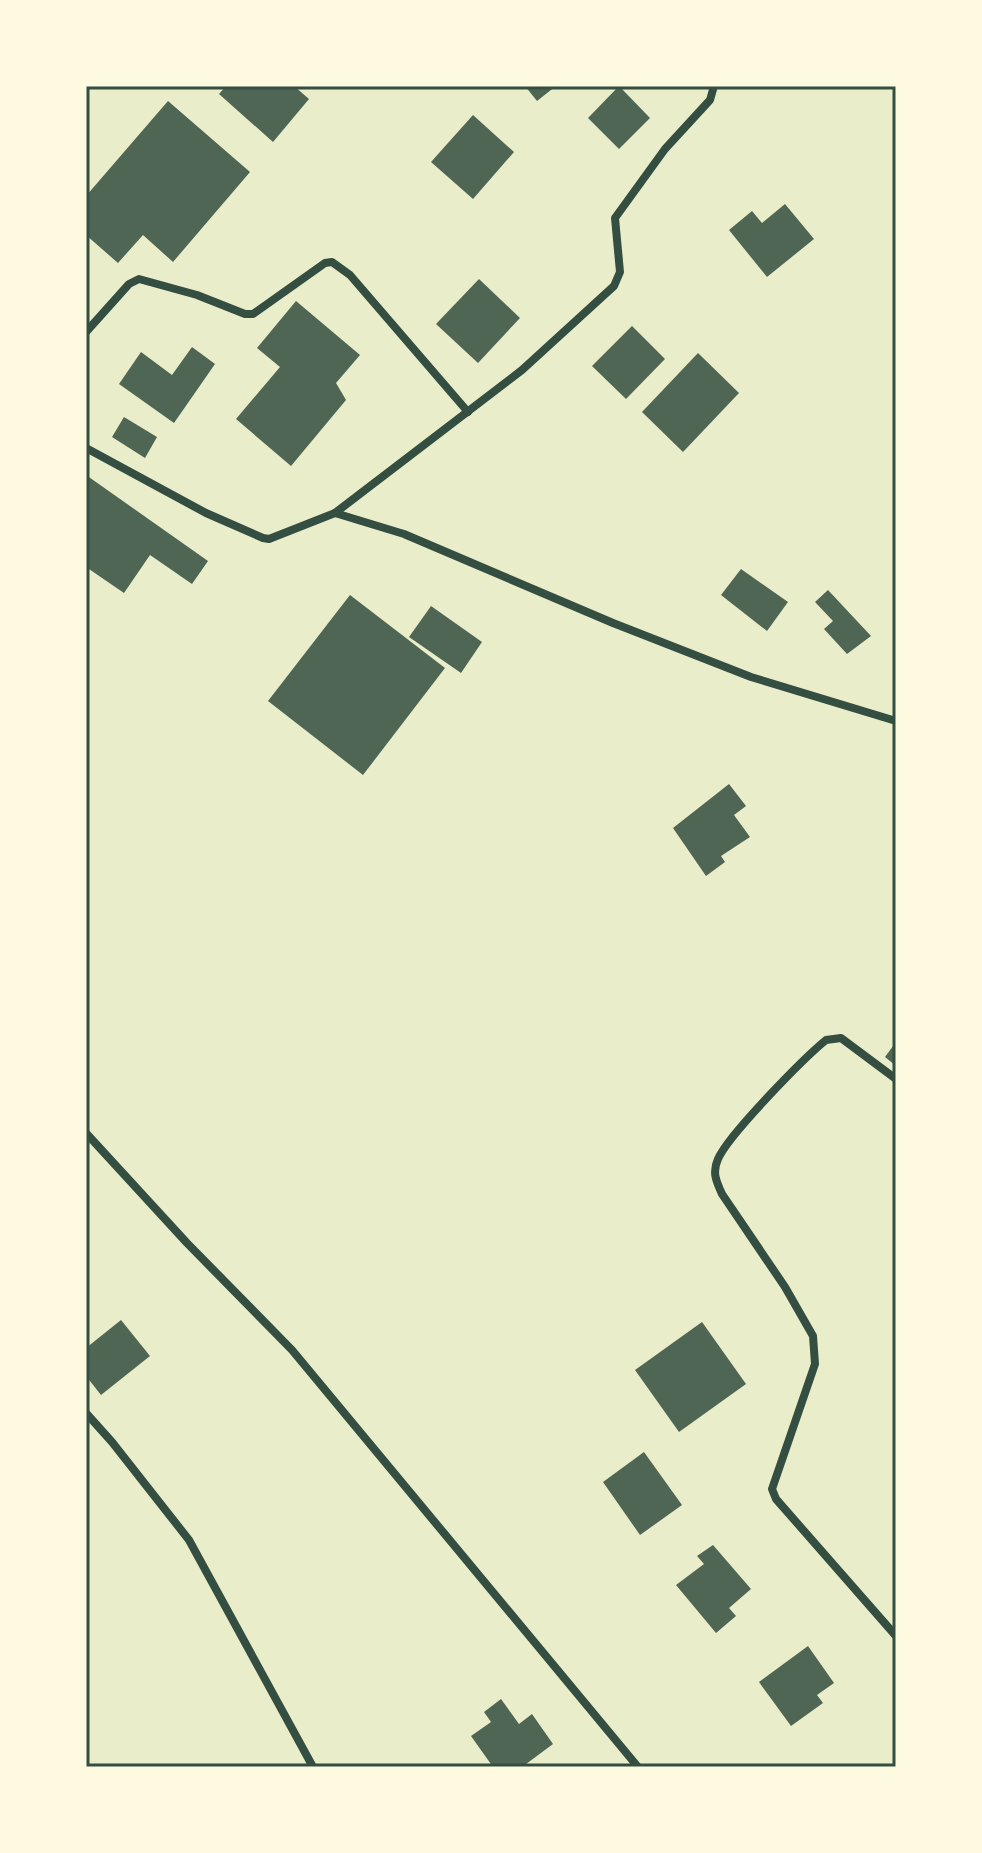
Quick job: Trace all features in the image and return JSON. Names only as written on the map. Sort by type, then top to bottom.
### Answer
[{"type":"street","points":[[86,448],[206,513],[263,538],[269,539],[335,513],[522,370],[614,286],[620,278],[615,218],[665,149],[710,100],[714,86]]},
{"type":"street","points":[[86,332],[129,284],[139,279],[253,314],[325,263],[332,262],[350,275],[468,412]]},
{"type":"street","points":[[335,513],[404,534],[613,623],[751,677],[896,721]]},
{"type":"street","points":[[896,1079],[841,1038],[826,1040],[736,1134],[719,1156],[715,1179],[785,1287],[813,1336],[816,1350],[815,1364],[772,1489],[776,1499],[896,1636]]},
{"type":"street","points":[[86,1133],[187,1243],[292,1350],[638,1767]]},
{"type":"street","points":[[86,1413],[189,1540],[313,1767]]},
{"type":"building","points":[[226,86],[294,86],[309,99],[273,142],[219,94]]},
{"type":"building","points":[[525,86],[556,86],[537,101]]},
{"type":"building","points":[[619,86],[650,118],[619,149],[588,118]]},
{"type":"building","points":[[168,101],[250,172],[173,262],[143,235],[118,263],[86,235],[86,196]]},
{"type":"building","points":[[473,115],[514,152],[473,199],[431,162]]},
{"type":"building","points":[[785,204],[814,239],[767,277],[729,230],[752,211],[762,223]]},
{"type":"building","points":[[479,279],[520,318],[478,363],[436,324]]},
{"type":"building","points":[[296,301],[360,355],[336,383],[346,400],[291,466],[236,419],[280,367],[257,348]]},
{"type":"building","points":[[632,326],[665,359],[626,399],[592,366]]},
{"type":"building","points":[[192,347],[215,364],[174,423],[119,384],[141,352],[172,375]]},
{"type":"building","points":[[698,353],[739,393],[683,452],[642,412]]},
{"type":"building","points":[[124,417],[157,437],[145,458],[112,437]]},
{"type":"building","points":[[86,475],[208,561],[192,584],[150,555],[124,593],[86,567]]},
{"type":"building","points":[[741,569],[788,602],[767,631],[721,595]]},
{"type":"building","points":[[828,590],[871,636],[847,654],[824,629],[833,621],[815,602]]},
{"type":"building","points":[[350,595],[445,668],[363,775],[268,701]]},
{"type":"building","points":[[431,606],[482,642],[461,673],[409,637]]},
{"type":"building","points":[[729,784],[746,806],[734,815],[750,837],[721,856],[725,862],[706,876],[673,828]]},
{"type":"building","points":[[896,1042],[896,1066],[885,1057]]},
{"type":"building","points":[[121,1320],[150,1356],[101,1395],[86,1376],[86,1348]]},
{"type":"building","points":[[702,1322],[746,1384],[679,1432],[635,1370]]},
{"type":"building","points":[[644,1452],[682,1505],[640,1535],[603,1482]]},
{"type":"building","points":[[713,1545],[751,1589],[729,1608],[736,1616],[716,1633],[676,1585],[704,1564],[697,1556]]},
{"type":"building","points":[[808,1646],[834,1683],[817,1695],[823,1703],[791,1726],[759,1682]]},
{"type":"building","points":[[501,1699],[519,1724],[532,1714],[553,1744],[522,1767],[493,1767],[471,1736],[491,1722],[484,1712]]}]
